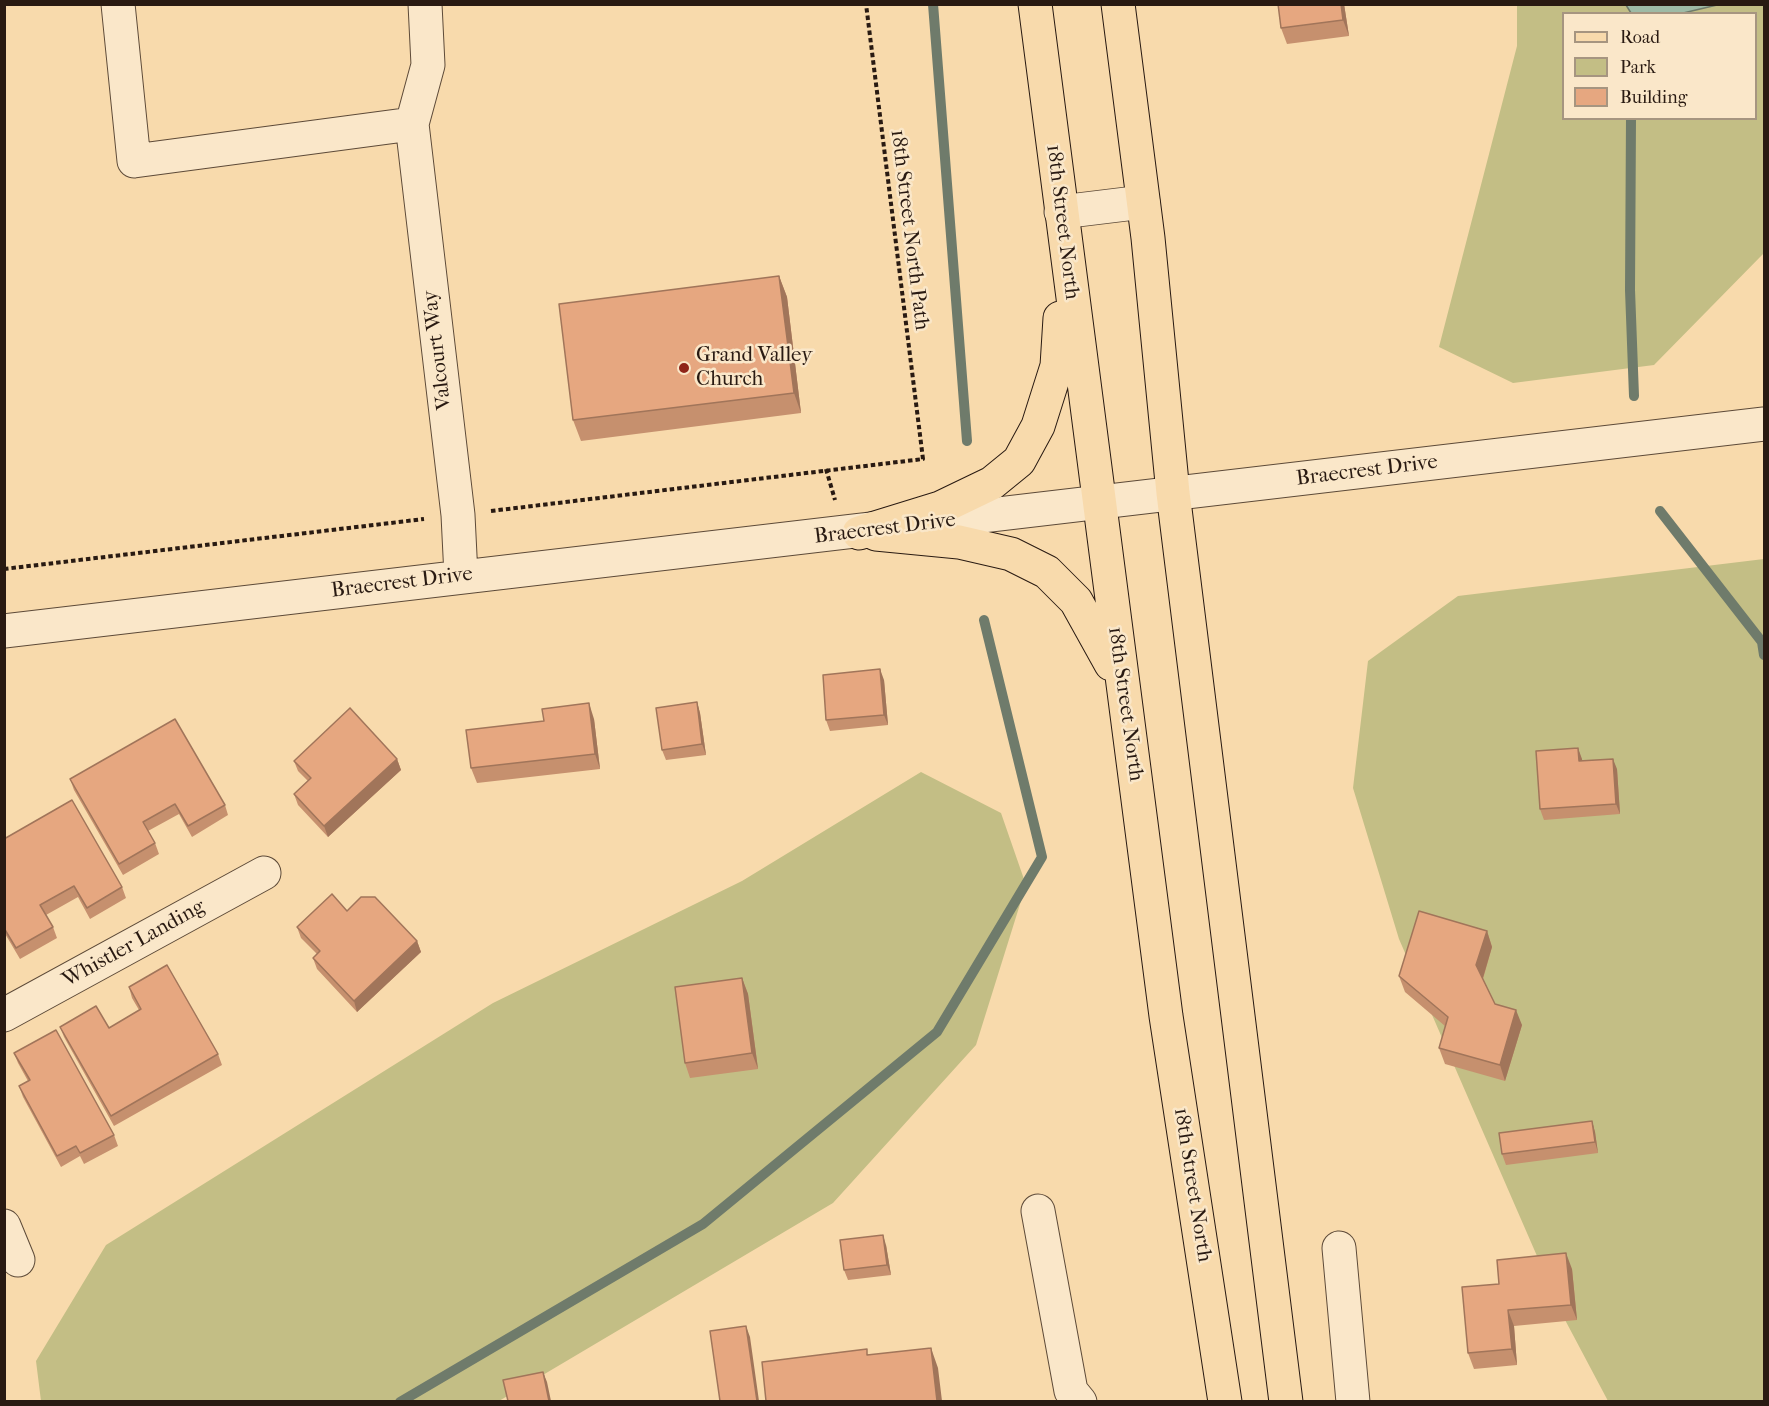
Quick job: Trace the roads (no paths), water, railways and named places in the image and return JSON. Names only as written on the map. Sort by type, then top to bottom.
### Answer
[{"type":"main road","name":"18th Street North","points":[[1035,4],[1166,1016],[1225,1401]]},
{"type":"main road","points":[[1118,4],[1143,202],[1173,493],[1286,1401]]},
{"type":"main road","points":[[859,533],[940,508],[992,483],[1019,461],[1038,426],[1057,366],[1063,226]]},
{"type":"main road","points":[[859,533],[959,542],[1011,554],[1047,572],[1076,601],[1096,634],[1123,689]]},
{"type":"street","points":[[118,4],[134,161],[412,124]]},
{"type":"street","name":"Valcourt Way","points":[[424,4],[428,65],[412,124],[458,515],[461,576]]},
{"type":"street","points":[[1063,226],[1143,202]]},
{"type":"street","name":"Braecrest Drive","points":[[4,631],[461,576],[859,533],[1173,493],[1764,424]]},
{"type":"street","name":"Whistler Landing","points":[[4,1015],[264,873]]},
{"type":"street","points":[[1038,1211],[1071,1391],[1080,1401]]},
{"type":"street","points":[[4,1226],[18,1260]]},
{"type":"street","points":[[1339,1248],[1353,1401]]},
{"type":"waterway","points":[[933,4],[967,441]]},
{"type":"waterway","points":[[1631,120],[1630,290],[1634,396]]},
{"type":"waterway","points":[[1660,511],[1762,642],[1764,655]]},
{"type":"waterway","points":[[400,1402],[703,1224],[937,1032],[1042,857],[984,620]]},
{"type":"place","name":"Grand Valley Church","points":[[684,368]]}]
